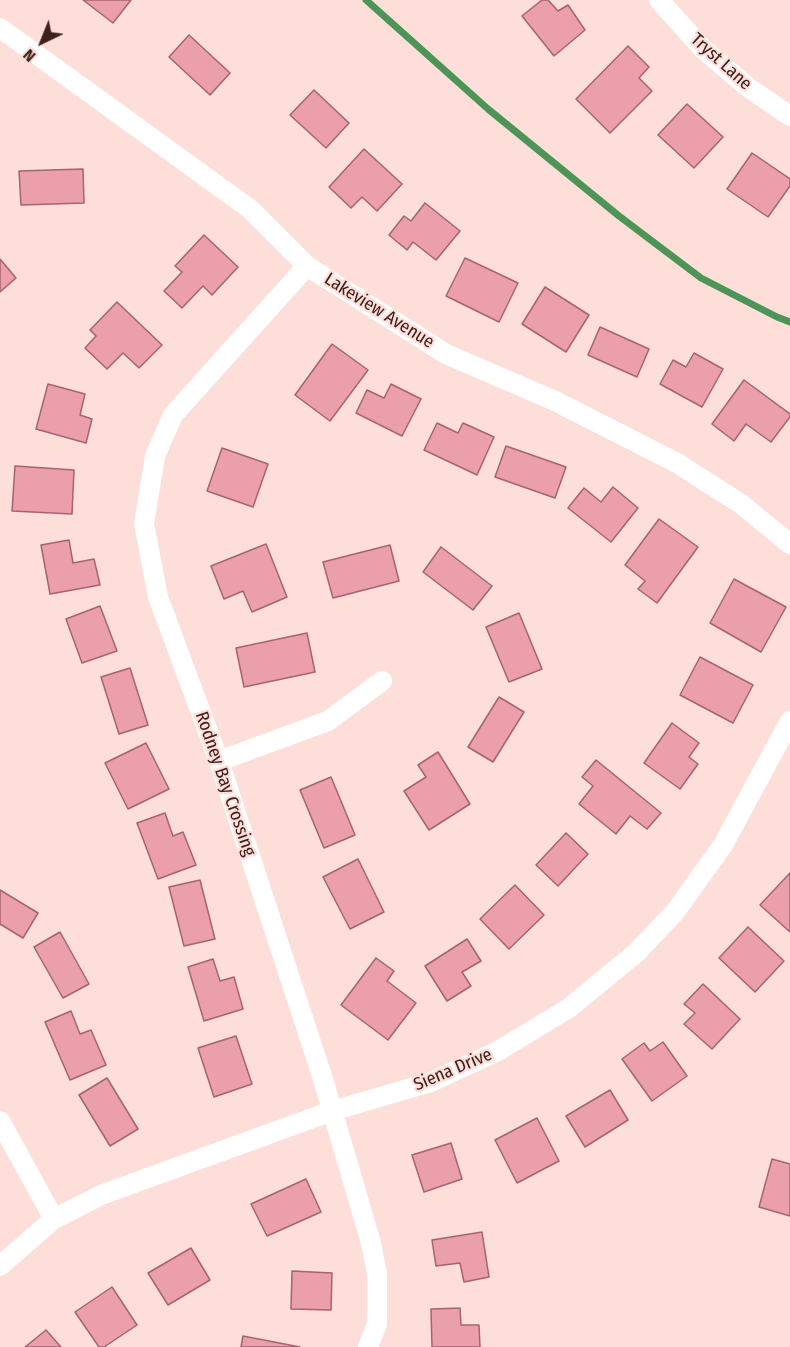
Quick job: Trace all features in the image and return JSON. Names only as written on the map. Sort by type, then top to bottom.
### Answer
[{"type":"street","name":"Tryst Lane","points":[[659,0],[703,49],[749,88],[790,116]]},
{"type":"street","name":"Lakeview Avenue","points":[[0,28],[250,209],[307,266],[446,354],[555,401],[676,464],[741,504],[790,544]]},
{"type":"street","name":"Rodney Bay Crossing","points":[[307,266],[173,415],[155,456],[144,524],[158,597],[219,761],[323,1079],[371,1243],[377,1274],[376,1324],[368,1347]]},
{"type":"street","points":[[219,761],[328,721],[382,681]]},
{"type":"street","name":"Siena Drive","points":[[0,1266],[54,1219],[101,1194],[332,1111],[430,1082],[498,1051],[568,1008],[636,953],[675,912],[723,845],[790,721]]},
{"type":"street","points":[[0,1121],[54,1219]]},
{"type":"building","points":[[83,0],[131,0],[113,23]]},
{"type":"building","points":[[542,0],[548,0],[558,11],[568,5],[585,30],[554,56],[522,16]]},
{"type":"building","points":[[189,35],[230,73],[210,95],[169,57]]},
{"type":"building","points":[[628,46],[649,67],[639,78],[652,91],[610,133],[576,99]]},
{"type":"building","points":[[314,90],[349,123],[326,148],[290,115]]},
{"type":"building","points":[[687,104],[723,137],[694,168],[658,135]]},
{"type":"building","points":[[364,149],[402,184],[377,211],[362,197],[351,208],[329,187]]},
{"type":"building","points":[[752,153],[790,179],[790,186],[768,217],[727,189]]},
{"type":"building","points":[[83,169],[84,203],[21,205],[19,171]]},
{"type":"building","points":[[425,203],[460,231],[436,260],[413,242],[407,250],[389,235],[404,216],[411,221]]},
{"type":"building","points":[[204,235],[238,267],[212,295],[203,286],[182,308],[164,291],[182,272],[175,266]]},
{"type":"building","points":[[465,258],[518,283],[499,322],[446,296]]},
{"type":"building","points":[[0,259],[16,278],[0,292]]},
{"type":"building","points":[[545,287],[589,315],[566,352],[522,324]]},
{"type":"building","points":[[117,302],[162,345],[139,368],[123,353],[107,369],[85,348],[96,336],[90,330]]},
{"type":"building","points":[[600,327],[649,349],[637,377],[588,355]]},
{"type":"building","points":[[332,344],[368,370],[330,421],[295,395]]},
{"type":"building","points":[[694,353],[723,369],[702,407],[660,384],[673,360],[686,367]]},
{"type":"building","points":[[744,380],[790,414],[771,442],[746,424],[734,441],[712,424]]},
{"type":"building","points":[[48,384],[85,394],[80,415],[92,419],[86,443],[36,429]]},
{"type":"building","points":[[391,384],[421,399],[402,436],[356,413],[367,390],[384,398]]},
{"type":"building","points":[[437,423],[458,433],[463,423],[494,437],[477,475],[424,450]]},
{"type":"building","points":[[506,446],[566,467],[555,498],[495,477]]},
{"type":"building","points":[[222,448],[268,464],[253,507],[207,491]]},
{"type":"building","points":[[15,466],[74,470],[72,514],[12,511]]},
{"type":"building","points":[[613,487],[638,508],[611,542],[568,508],[584,488],[601,502]]},
{"type":"building","points":[[659,519],[698,547],[657,603],[638,589],[645,581],[625,565]]},
{"type":"building","points":[[69,540],[73,563],[94,559],[100,585],[50,594],[41,545]]},
{"type":"building","points":[[266,544],[287,597],[252,612],[243,591],[224,599],[211,566]]},
{"type":"building","points":[[390,545],[399,581],[333,598],[323,562]]},
{"type":"building","points":[[441,547],[492,586],[473,610],[423,572]]},
{"type":"building","points":[[734,579],[786,607],[761,652],[710,623]]},
{"type":"building","points":[[100,606],[117,651],[82,663],[66,619]]},
{"type":"building","points":[[519,613],[542,669],[509,682],[486,627]]},
{"type":"building","points":[[307,633],[315,672],[244,687],[236,648]]},
{"type":"building","points":[[700,657],[753,685],[733,723],[680,695]]},
{"type":"building","points":[[130,668],[148,725],[119,734],[101,677]]},
{"type":"building","points":[[499,697],[524,712],[493,762],[468,747]]},
{"type":"building","points":[[672,723],[699,743],[689,757],[698,764],[680,789],[644,763]]},
{"type":"building","points":[[146,743],[169,789],[128,809],[105,763]]},
{"type":"building","points":[[438,752],[470,804],[429,830],[404,791],[426,777],[418,765]]},
{"type":"building","points":[[596,760],[661,813],[647,829],[630,816],[616,834],[579,804],[593,786],[582,777]]},
{"type":"building","points":[[331,777],[355,835],[324,848],[300,790]]},
{"type":"building","points":[[165,813],[173,836],[183,832],[196,865],[158,879],[137,823]]},
{"type":"building","points":[[566,833],[588,854],[558,886],[536,865]]},
{"type":"building","points":[[358,859],[384,912],[350,929],[323,877]]},
{"type":"building","points":[[790,873],[790,932],[760,905]]},
{"type":"building","points":[[200,880],[215,939],[184,946],[169,887]]},
{"type":"building","points":[[515,885],[544,915],[509,949],[480,919]]},
{"type":"building","points":[[0,890],[38,913],[23,938],[0,924]]},
{"type":"building","points":[[748,927],[784,961],[755,992],[719,958]]},
{"type":"building","points":[[60,932],[89,984],[63,998],[34,947]]},
{"type":"building","points":[[467,939],[481,961],[462,972],[471,986],[447,1001],[425,966]]},
{"type":"building","points":[[376,958],[394,971],[387,981],[416,1003],[388,1040],[341,1005]]},
{"type":"building","points":[[213,959],[220,981],[234,977],[243,1009],[204,1021],[188,967]]},
{"type":"building","points":[[703,984],[740,1019],[712,1049],[684,1024],[695,1013],[684,1004]]},
{"type":"building","points":[[71,1011],[80,1034],[91,1030],[106,1065],[70,1080],[45,1022]]},
{"type":"building","points":[[236,1036],[252,1084],[214,1097],[198,1048]]},
{"type":"building","points":[[663,1042],[687,1076],[652,1101],[622,1059],[644,1043],[650,1051]]},
{"type":"building","points":[[107,1078],[138,1129],[110,1146],[79,1095]]},
{"type":"building","points":[[610,1090],[628,1120],[585,1147],[566,1116]]},
{"type":"building","points":[[537,1118],[559,1161],[517,1183],[495,1140]]},
{"type":"building","points":[[451,1143],[462,1179],[424,1192],[412,1155]]},
{"type":"building","points":[[772,1159],[790,1164],[790,1216],[759,1207]]},
{"type":"building","points":[[306,1179],[321,1212],[267,1236],[251,1204]]},
{"type":"building","points":[[482,1232],[489,1277],[464,1282],[460,1263],[436,1266],[432,1240]]},
{"type":"building","points":[[191,1248],[210,1280],[168,1305],[148,1273]]},
{"type":"building","points":[[292,1271],[332,1273],[331,1310],[291,1309]]},
{"type":"building","points":[[112,1287],[137,1325],[104,1347],[99,1347],[75,1312]]},
{"type":"building","points":[[460,1308],[461,1325],[479,1325],[480,1347],[432,1347],[431,1309]]},
{"type":"building","points":[[46,1330],[61,1347],[25,1347]]},
{"type":"building","points":[[243,1336],[300,1347],[241,1347]]},
{"type":"waterway","points":[[366,0],[488,109],[619,216],[701,278],[790,322]]}]
